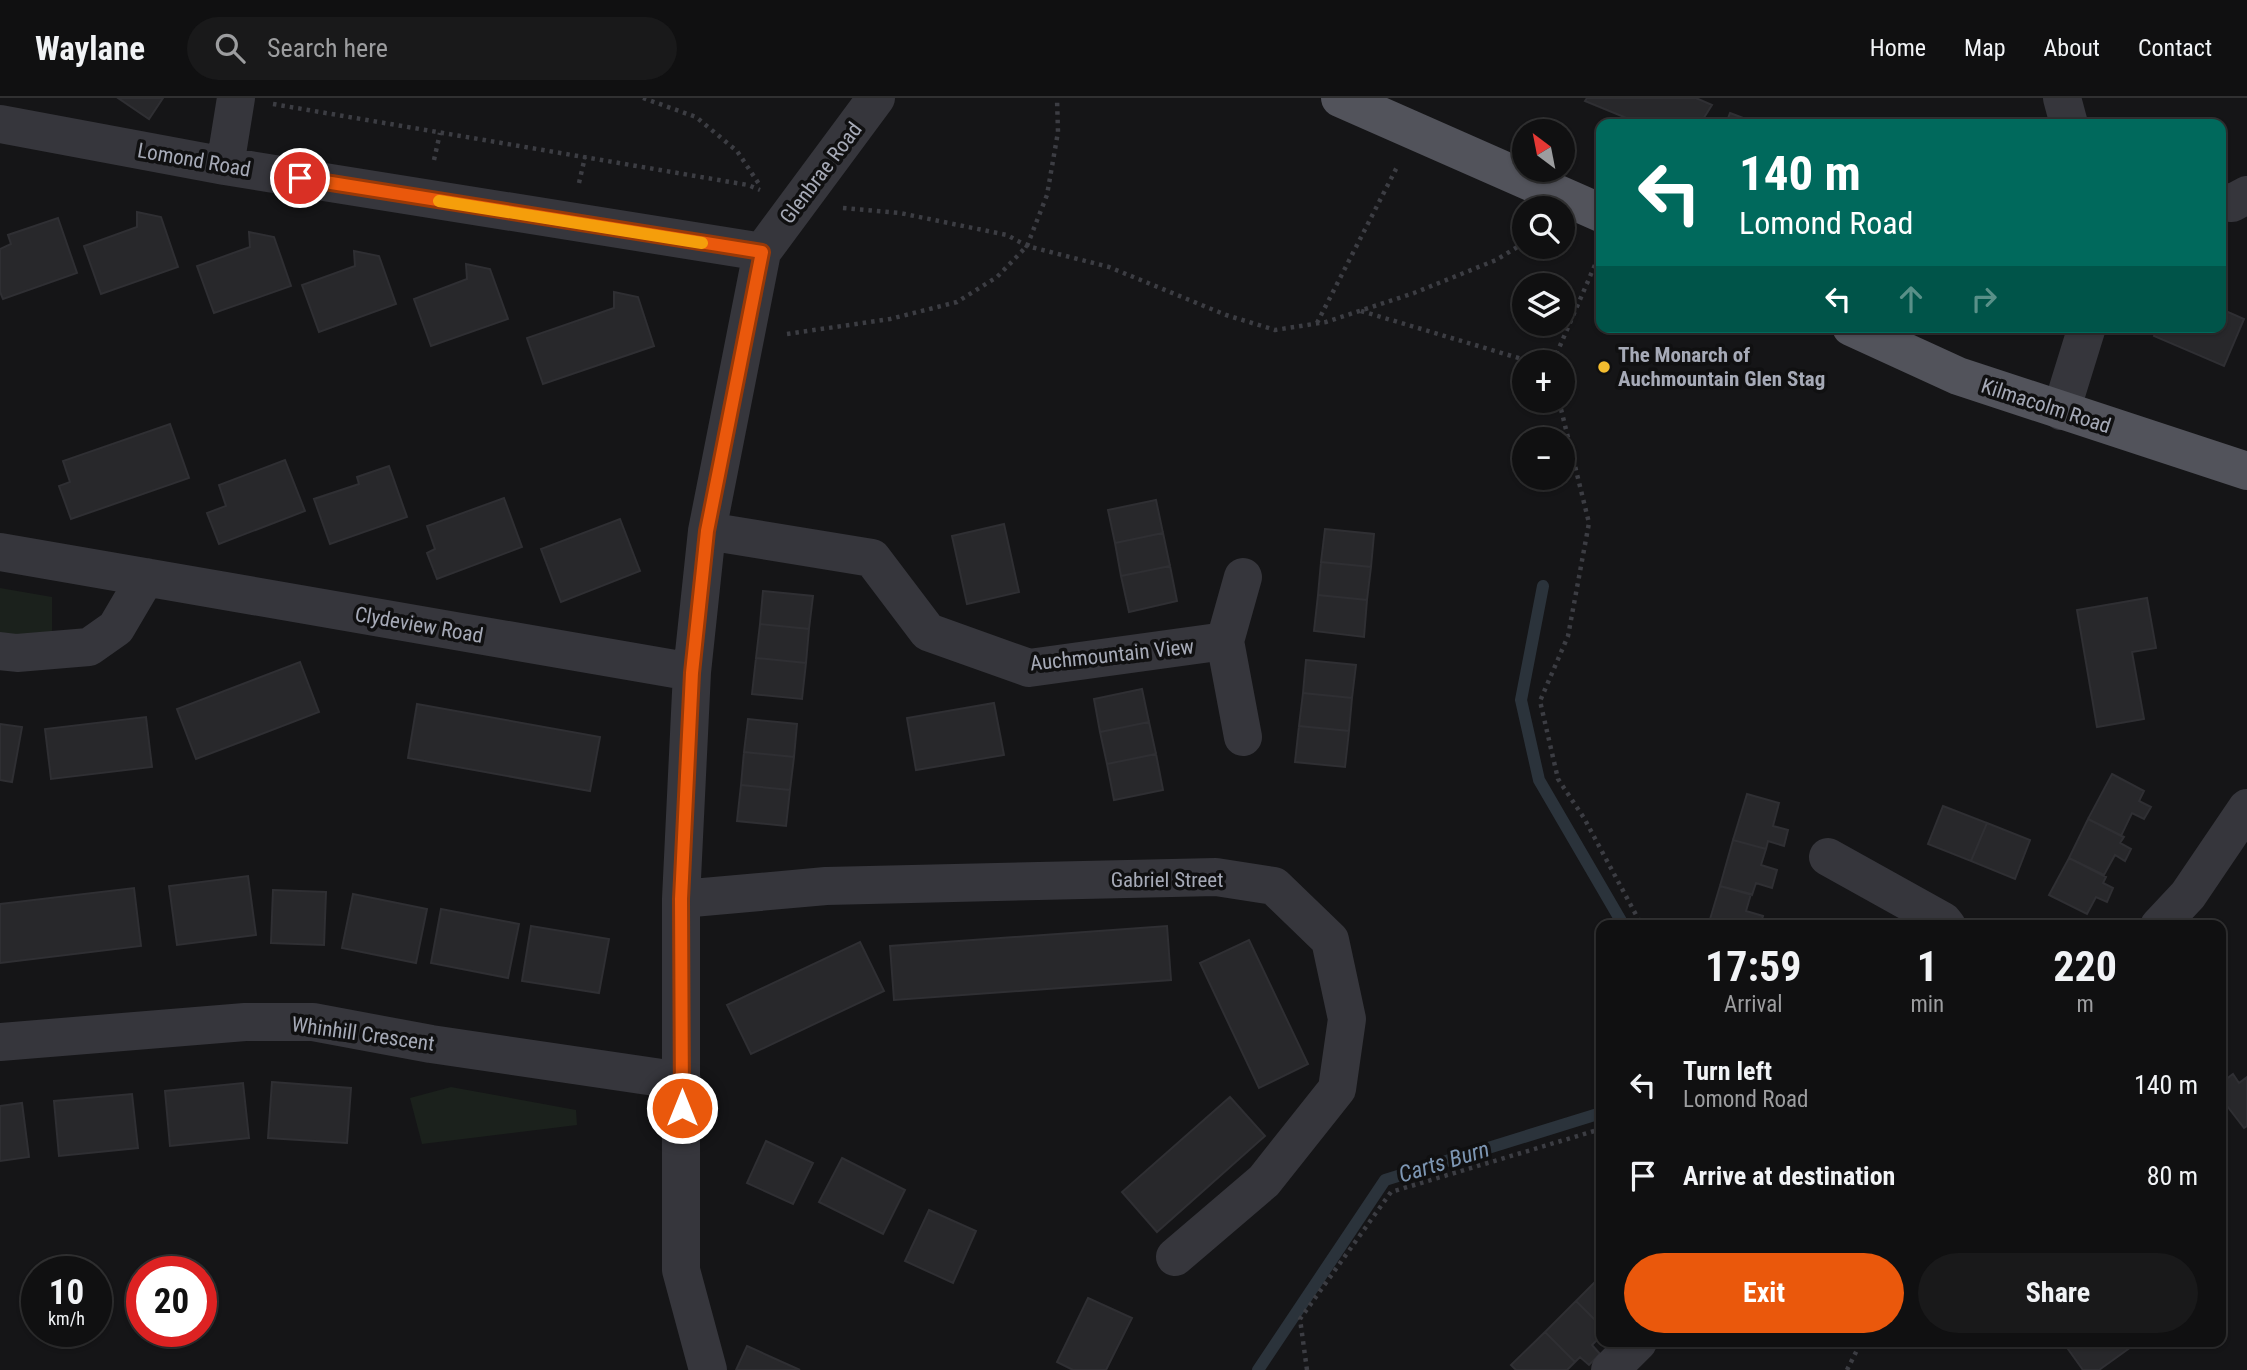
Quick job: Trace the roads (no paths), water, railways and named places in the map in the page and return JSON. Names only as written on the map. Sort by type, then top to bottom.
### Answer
[{"type":"main road","points":[[1340,98],[1403,117],[1596,211]]},
{"type":"main road","name":"Kilmacolm Road","points":[[1864,333],[1958,376],[2247,471]]},
{"type":"street","name":"Glenbrae Road","points":[[708,1370],[681,1270],[681,899],[692,673],[707,531],[762,252],[876,98]]},
{"type":"street","points":[[2062,98],[2068,119]]},
{"type":"street","points":[[225,166],[251,100]]},
{"type":"street","name":"Lomond Road","points":[[0,124],[225,166],[762,252]]},
{"type":"street","points":[[2226,202],[2232,203],[2247,195]]},
{"type":"street","points":[[2061,411],[2085,333]]},
{"type":"street","name":"Auchmountain View","points":[[707,531],[872,558],[929,632],[1029,668],[1225,641]]},
{"type":"street","name":"Clydeview Road","points":[[0,552],[692,673]]},
{"type":"street","name":"Auchmountain View","points":[[1243,577],[1225,641],[1243,737]]},
{"type":"street","points":[[0,651],[17,653],[89,647],[116,628],[146,578]]},
{"type":"street","points":[[2165,920],[2188,895],[2247,808]]},
{"type":"street","points":[[1828,857],[1943,920]]},
{"type":"street","name":"Gabriel Street","points":[[681,899],[826,886],[1216,877],[1274,886],[1329,940],[1347,1019],[1336,1089],[1264,1181],[1175,1257]]},
{"type":"street","name":"Whinhill Crescent","points":[[0,1042],[244,1022],[313,1022],[431,1044],[682,1081]]},
{"type":"street","points":[[1610,1370],[1633,1347]]},
{"type":"waterway","name":"Carts Burn","points":[[1543,586],[1521,700],[1539,780],[1621,920]]},
{"type":"waterway","name":"Carts Burn","points":[[1258,1370],[1385,1180],[1596,1115]]},
{"type":"place","name":"The Monarch of Auchmountain Glen Stag","points":[[1604,367]]}]
